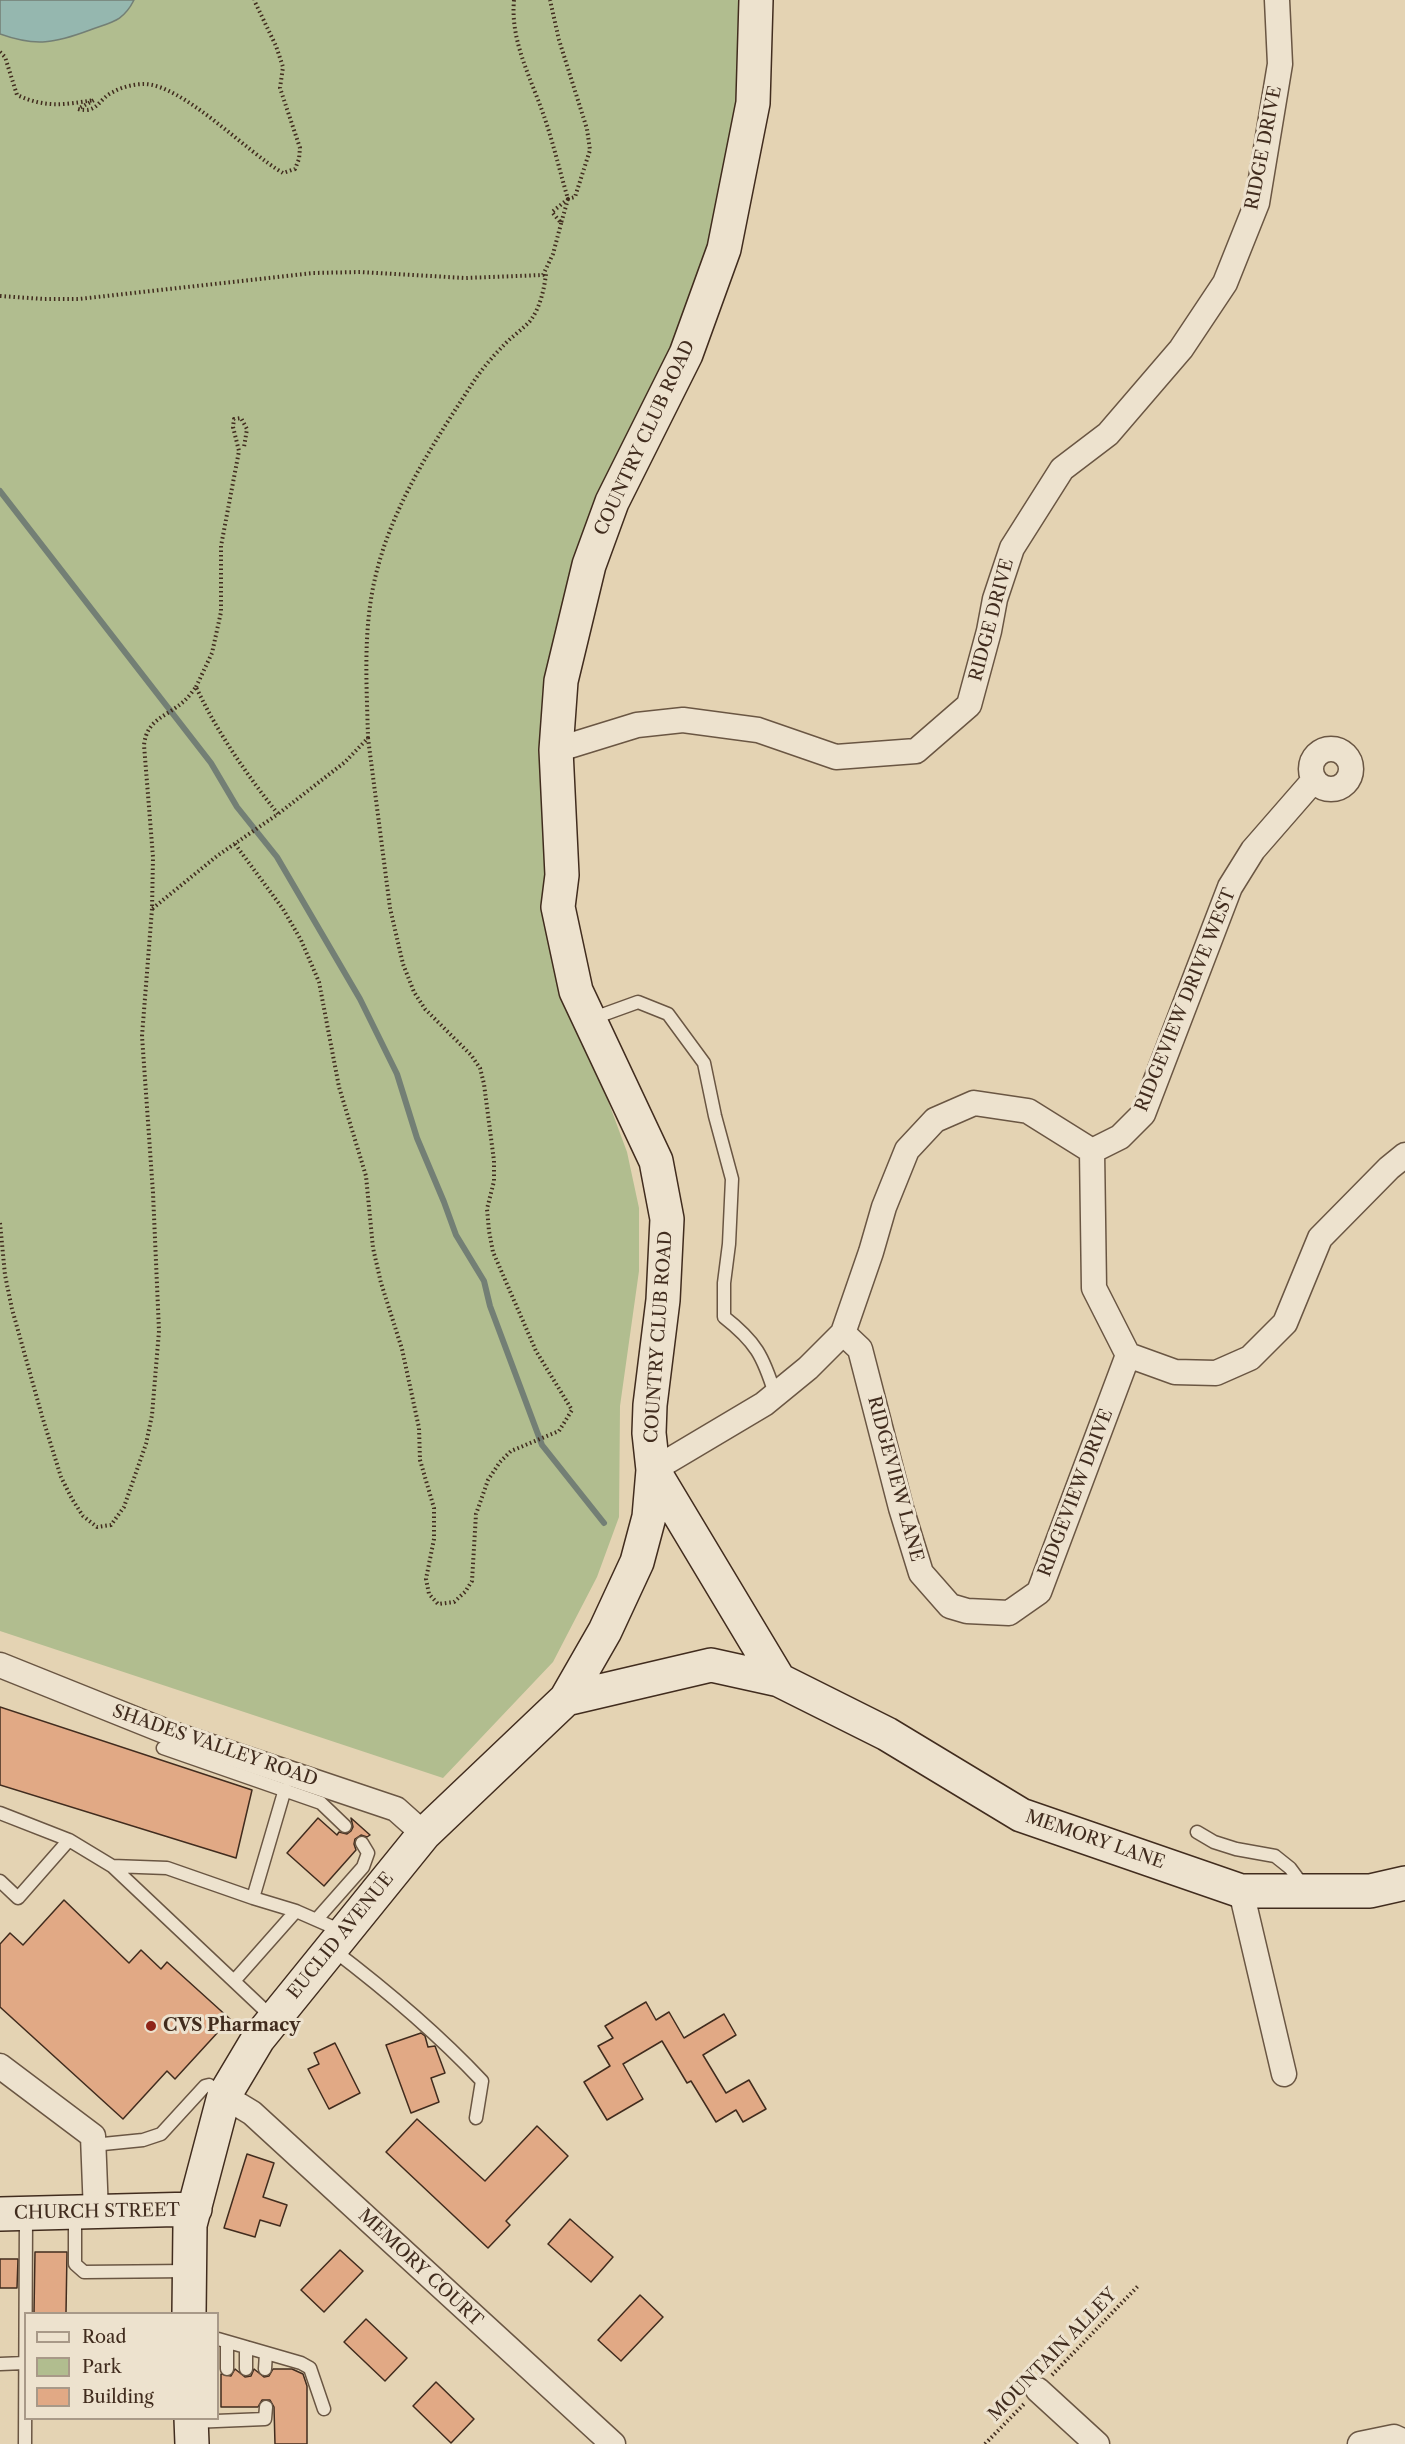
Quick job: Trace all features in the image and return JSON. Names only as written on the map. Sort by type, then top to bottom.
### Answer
[{"type":"street","name":"COUNTRY CLUB ROAD","points":[[424,1834],[566,1699],[605,1631],[637,1562],[649,1517],[652,1470],[649,1433],[650,1405],[663,1300],[667,1219],[656,1161],[576,991],[558,907],[562,875],[555,750],[561,681],[589,565],[612,502],[686,354],[723,249],[753,103],[756,0]]},
{"type":"street","name":"RIDGE DRIVE","points":[[555,750],[637,725],[683,720],[758,730],[836,757],[916,751],[969,705],[995,599],[1012,548],[1062,469],[1108,434],[1180,349],[1225,283],[1257,203],[1280,64],[1277,0]]},
{"type":"street","name":"RIDGEVIEW DRIVE WEST","points":[[1092,1151],[1120,1137],[1143,1114],[1230,887],[1253,850],[1314,780]]},
{"type":"street","points":[[652,1470],[764,1404],[808,1368],[843,1333],[884,1207],[907,1150],[935,1120],[974,1103],[1028,1111],[1092,1151],[1094,1288],[1128,1355],[1175,1372],[1216,1373],[1250,1358],[1286,1323],[1320,1238],[1389,1168],[1405,1155]]},
{"type":"street","name":"RIDGEVIEW LANE","points":[[843,1333],[860,1349],[901,1508],[921,1573],[950,1606],[966,1611]]},
{"type":"street","name":"RIDGEVIEW DRIVE","points":[[966,1611],[1009,1613],[1039,1592],[1128,1355]]},
{"type":"street","name":"COUNTRY CLUB ROAD","points":[[652,1470],[779,1680]]},
{"type":"street","name":"SHADES VALLEY ROAD","points":[[0,1665],[163,1747],[396,1809],[424,1834]]},
{"type":"street","points":[[566,1699],[711,1665],[779,1680]]},
{"type":"street","name":"MEMORY LANE","points":[[779,1680],[887,1734],[1021,1815],[1241,1891],[1370,1891],[1405,1884]]},
{"type":"street","name":"EUCLID AVENUE","points":[[189,2312],[190,2225],[224,2097],[258,2039],[274,2019],[331,1933],[424,1834]]},
{"type":"street","points":[[1241,1891],[1284,2074]]},
{"type":"street","points":[[0,2066],[93,2136],[86,2213]]},
{"type":"street","name":"MEMORY COURT","points":[[224,2097],[252,2113],[613,2444]]},
{"type":"street","name":"CHURCH STREET","points":[[13,2214],[195,2209]]},
{"type":"street","points":[[1038,2390],[1097,2444]]},
{"type":"street","points":[[1360,2444],[1394,2437],[1405,2442]]},
{"type":"lane","points":[[589,1019],[638,1002],[668,1014],[704,1063],[732,1179],[729,1244],[724,1283],[724,1317],[742,1331],[764,1359],[776,1394]]},
{"type":"lane","points":[[163,1747],[321,1803],[345,1826]]},
{"type":"lane","points":[[253,1898],[285,1789]]},
{"type":"lane","points":[[0,1813],[69,1840],[112,1866],[274,2019]]},
{"type":"lane","points":[[1197,1832],[1214,1842],[1236,1849],[1275,1856],[1290,1868],[1306,1891]]},
{"type":"lane","points":[[0,1881],[18,1898],[69,1840]]},
{"type":"lane","points":[[331,1933],[368,1853],[362,1843]]},
{"type":"lane","points":[[112,1866],[166,1868],[296,1911],[331,1933],[379,1985],[445,2041],[482,2081],[476,2118]]},
{"type":"lane","points":[[234,1981],[296,1911]]},
{"type":"lane","points":[[93,2145],[143,2140],[161,2134],[205,2086],[209,2085],[224,2097]]},
{"type":"lane","points":[[86,2213],[75,2264],[84,2272],[189,2271]]},
{"type":"lane","points":[[13,2214],[24,2351]]},
{"type":"lane","points":[[227,2369],[222,2341],[301,2363],[310,2368],[324,2409]]},
{"type":"lane","points":[[246,2348],[246,2369]]},
{"type":"lane","points":[[266,2353],[266,2369]]},
{"type":"lane","points":[[0,2364],[24,2363]]},
{"type":"lane","points":[[227,2407],[227,2421]]},
{"type":"lane","points":[[245,2420],[246,2407]]},
{"type":"lane","points":[[191,2428],[227,2421],[265,2420],[266,2407]]},
{"type":"lane","points":[[25,2420],[25,2444]]},
{"type":"path","points":[[0,52],[5,57],[17,95],[34,103],[48,106],[94,100],[78,109],[87,111],[96,107],[111,92],[137,84],[155,84],[200,111],[240,140],[268,165],[283,173],[295,169],[300,148],[280,88],[283,67],[276,46],[254,0]]},
{"type":"path","points":[[0,296],[79,299],[313,273],[360,272],[465,278],[543,275],[553,254],[568,199],[555,149],[519,50],[514,31],[514,0]]},
{"type":"path","points":[[550,0],[559,40],[581,103],[590,150],[575,197],[568,199],[552,212],[561,223],[562,220]]},
{"type":"path","points":[[235,844],[283,909],[301,940],[320,982],[339,1087],[366,1176],[376,1259],[402,1349],[419,1428],[420,1460],[434,1509],[434,1539],[426,1579],[429,1594],[438,1604],[454,1602],[465,1592],[472,1581],[476,1514],[488,1480],[511,1450],[559,1431],[572,1410],[536,1351],[493,1252],[487,1209],[494,1181],[494,1161],[480,1068],[471,1054],[425,1009],[414,992],[403,964],[390,908],[368,738],[367,638],[370,604],[398,508],[432,446],[476,379],[501,347],[530,320],[543,294],[546,273]]},
{"type":"path","points":[[0,1223],[5,1275],[18,1336],[61,1477],[83,1516],[97,1527],[111,1525],[124,1507],[146,1444],[152,1415],[159,1331],[153,1193],[142,1036],[152,909],[153,857],[144,746],[146,733],[156,720],[184,701],[196,687],[212,653],[221,612],[221,546],[239,451],[233,427],[234,419],[241,418],[247,429],[244,447]]},
{"type":"path","points":[[196,687],[215,726],[260,792],[278,814]]},
{"type":"path","points":[[152,909],[345,762],[368,738]]},
{"type":"path","name":"MOUNTAIN ALLEY","points":[[985,2444],[1139,2285]]},
{"type":"green space","points":[[0,0],[748,0],[744,102],[715,247],[553,680],[568,993],[627,1152],[639,1208],[639,1271],[620,1406],[619,1517],[597,1577],[553,1662],[443,1778],[0,1631]]},
{"type":"water","points":[[0,0],[134,0],[121,17],[110,23],[66,38],[35,42],[0,34]]},
{"type":"building","points":[[0,1707],[252,1790],[236,1858],[0,1785]]},
{"type":"building","points":[[318,1818],[337,1835],[339,1832],[347,1834],[351,1831],[353,1827],[351,1818],[370,1835],[367,1837],[361,1835],[355,1839],[356,1850],[324,1886],[287,1853]]},
{"type":"building","points":[[64,1900],[129,1963],[141,1950],[161,1969],[167,1962],[230,2019],[175,2079],[167,2071],[123,2119],[0,2007],[0,1944],[10,1933],[23,1945]]},
{"type":"building","points":[[646,2002],[656,2020],[669,2012],[684,2038],[724,2014],[736,2035],[703,2055],[726,2093],[749,2080],[766,2109],[743,2122],[736,2110],[716,2122],[691,2081],[687,2083],[662,2041],[623,2064],[643,2099],[607,2120],[584,2082],[610,2066],[598,2046],[613,2038],[605,2026]]},
{"type":"building","points":[[421,2033],[425,2036],[428,2047],[435,2046],[445,2073],[431,2078],[439,2102],[411,2113],[386,2045]]},
{"type":"building","points":[[335,2043],[360,2093],[329,2109],[308,2069],[319,2064],[314,2053]]},
{"type":"building","points":[[417,2119],[485,2181],[537,2126],[568,2156],[506,2221],[510,2225],[488,2248],[386,2152]]},
{"type":"building","points":[[247,2154],[274,2163],[263,2197],[287,2205],[280,2226],[260,2220],[255,2237],[224,2228]]},
{"type":"building","points":[[570,2219],[613,2257],[591,2282],[548,2244]]},
{"type":"building","points":[[340,2250],[363,2271],[324,2312],[301,2290]]},
{"type":"building","points":[[35,2252],[67,2252],[66,2312],[34,2312]]},
{"type":"building","points":[[0,2259],[18,2259],[17,2288],[0,2288]]},
{"type":"building","points":[[640,2295],[663,2317],[621,2361],[598,2340]]},
{"type":"building","points":[[366,2319],[407,2358],[385,2381],[344,2342]]},
{"type":"building","points":[[235,2369],[245,2377],[251,2376],[254,2369],[264,2377],[269,2376],[273,2369],[292,2369],[303,2374],[307,2386],[307,2444],[275,2444],[274,2407],[270,2400],[262,2400],[258,2407],[221,2407],[221,2374],[231,2376]]},
{"type":"building","points":[[436,2382],[474,2419],[451,2443],[413,2406]]},
{"type":"waterway","points":[[0,491],[211,763],[237,807],[277,857],[360,999],[397,1074],[417,1138],[456,1235],[484,1281],[490,1306],[542,1445],[604,1523]]},
{"type":"place","name":"CVS Pharmacy","points":[[151,2026]]}]
